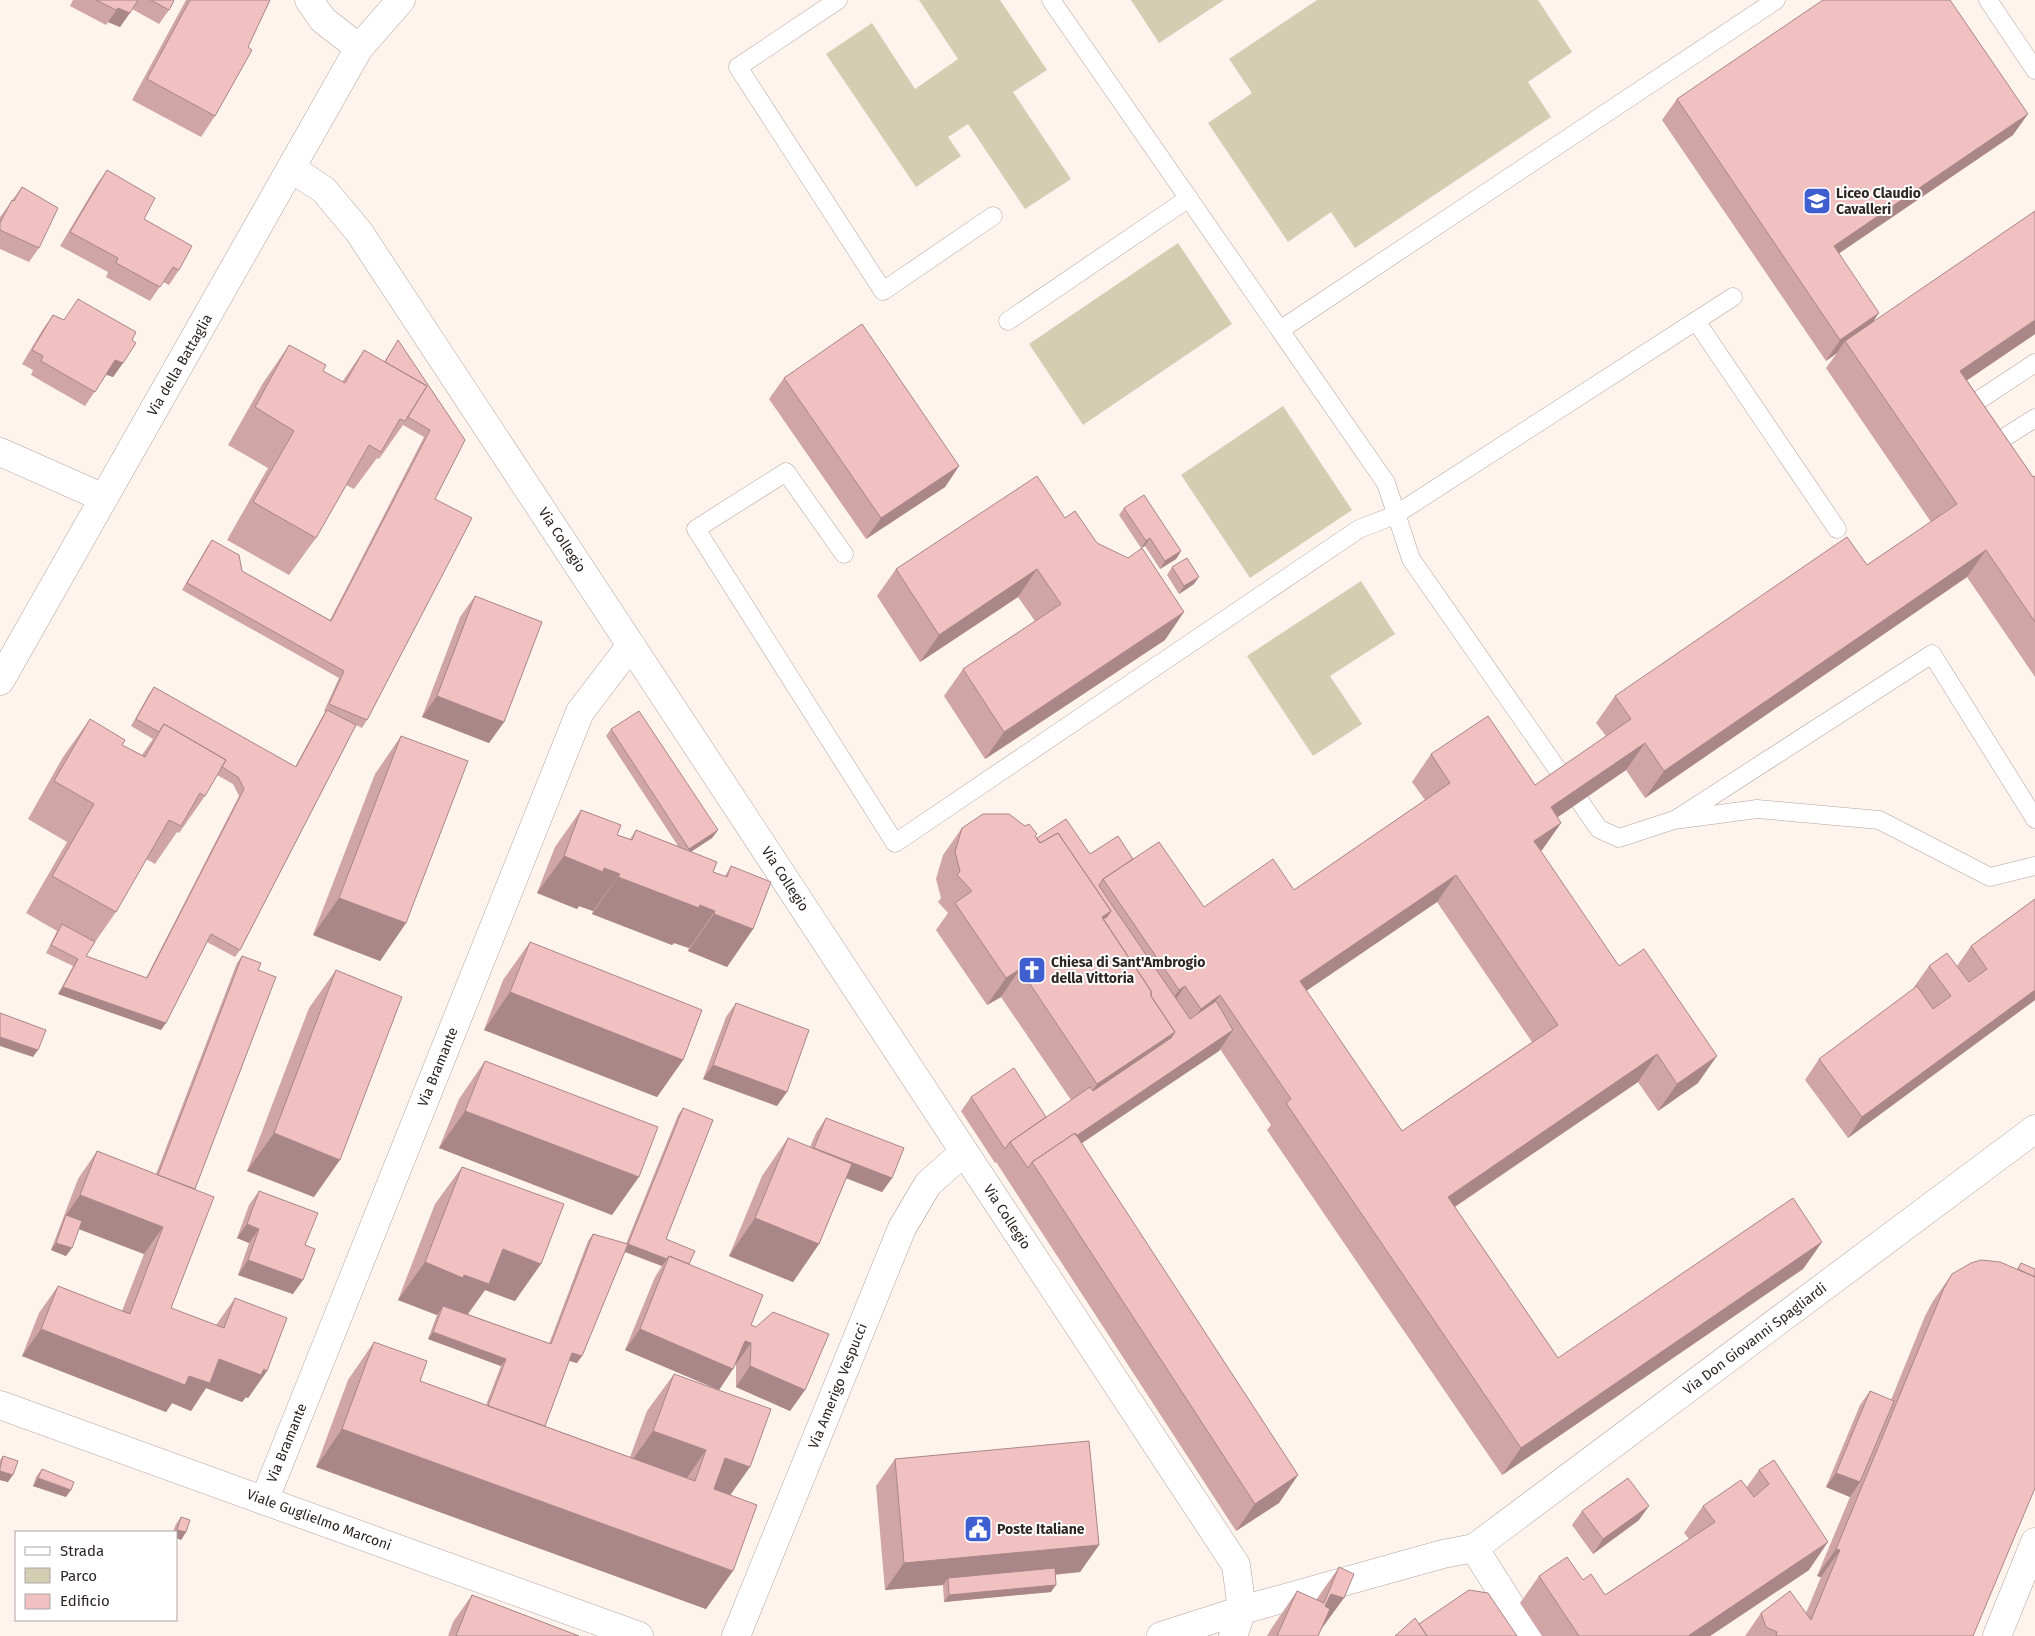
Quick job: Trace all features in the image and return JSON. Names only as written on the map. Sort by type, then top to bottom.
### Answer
[{"type":"street","points":[[310,0],[323,20],[359,48]]},
{"type":"street","name":"Via della Battaglia","points":[[0,681],[359,48],[401,0]]},
{"type":"street","name":"Via Collegio","points":[[292,169],[324,190],[359,232],[1236,1565],[1242,1610]]},
{"type":"street","points":[[0,452],[104,498]]},
{"type":"street","name":"Via Bramante","points":[[264,1501],[580,712],[631,646]]},
{"type":"street","name":"Via Don Giovanni Spagliardi","points":[[1242,1610],[1443,1554],[1474,1548],[2035,1129]]},
{"type":"street","name":"Via Amerigo Vespucci","points":[[736,1636],[902,1228],[928,1184],[964,1152]]},
{"type":"street","name":"Viale Guglielmo Marconi","points":[[0,1405],[639,1636]]},
{"type":"street","points":[[1997,1636],[2035,1542]]},
{"type":"street","points":[[1474,1548],[1530,1636]]},
{"type":"street","points":[[1160,1636],[1242,1610]]},
{"type":"street","points":[[1233,1636],[1242,1610]]},
{"type":"lane","points":[[838,0],[738,67],[883,290],[993,216]]},
{"type":"lane","points":[[1051,0],[1386,483],[1411,559],[1599,829],[1619,838],[1674,820],[1757,809],[1879,820],[1990,877],[2035,866]]},
{"type":"lane","points":[[1280,330],[1776,0]]},
{"type":"lane","points":[[1988,0],[2035,70]]},
{"type":"lane","points":[[1008,321],[1189,198]]},
{"type":"lane","points":[[844,554],[786,472],[696,530],[895,843],[1359,529],[1395,515],[1733,297]]},
{"type":"lane","points":[[1696,321],[1837,529]]},
{"type":"lane","points":[[1979,400],[2035,363]]},
{"type":"lane","points":[[2002,439],[2035,418]]},
{"type":"lane","points":[[1674,820],[1932,654],[2035,819]]},
{"type":"green space","points":[[919,0],[1000,0],[1047,70],[1013,92],[1071,179],[1025,209],[968,124],[948,137],[961,156],[916,187],[826,54],[872,23],[915,89],[958,59]]},
{"type":"green space","points":[[1131,0],[1224,0],[1159,43]]},
{"type":"green space","points":[[1317,0],[1538,0],[1572,52],[1528,82],[1551,117],[1355,248],[1331,212],[1288,242],[1208,123],[1252,93],[1229,59]]},
{"type":"green space","points":[[1178,243],[1232,324],[1083,425],[1029,344]]},
{"type":"green space","points":[[1283,406],[1352,510],[1250,578],[1181,475]]},
{"type":"green space","points":[[1361,581],[1395,634],[1330,676],[1362,724],[1313,756],[1247,656]]},
{"type":"building","points":[[96,0],[138,0],[130,13],[118,8],[116,10]]},
{"type":"building","points":[[151,0],[173,0],[174,1],[169,10]]},
{"type":"building","points":[[190,0],[270,0],[248,47],[252,50],[215,116],[147,79]]},
{"type":"building","name":"Liceo Claudio Cavalleri","points":[[1823,0],[1950,0],[2028,114],[1834,246],[1879,313],[1840,340],[1677,99]]},
{"type":"building","points":[[107,170],[155,198],[144,219],[192,246],[179,270],[173,267],[160,287],[116,263],[118,258],[70,232]]},
{"type":"building","points":[[22,187],[58,208],[39,248],[0,230],[0,223],[12,200],[14,201]]},
{"type":"building","points":[[2035,211],[2035,320],[1960,371],[2033,477],[2035,476],[2035,622],[1986,550],[1664,771],[1645,743],[1551,807],[1561,823],[1534,841],[1619,966],[1644,949],[1717,1056],[1677,1084],[1657,1054],[1448,1197],[1558,1358],[1793,1198],[1822,1242],[1521,1448],[1286,1103],[1291,1099],[1220,995],[1201,1009],[1185,986],[1179,990],[1103,879],[1159,842],[1204,907],[1273,859],[1294,890],[1450,783],[1431,754],[1488,716],[1535,785],[1631,719],[1615,696],[1847,537],[1867,565],[1957,504],[1845,341]],"holes":[[[1456,875],[1558,1025],[1402,1131],[1300,981]]]},
{"type":"building","points":[[78,299],[136,332],[132,340],[136,343],[123,363],[115,360],[95,392],[41,361],[43,356],[32,350],[53,315],[64,320]]},
{"type":"building","points":[[862,324],[959,466],[881,518],[784,378]]},
{"type":"building","points":[[398,340],[465,440],[435,499],[472,518],[367,720],[329,704],[344,671],[187,583],[212,540],[239,555],[242,571],[331,621],[430,430],[408,417],[427,386],[385,362]]},
{"type":"building","points":[[289,345],[326,365],[323,371],[345,383],[364,350],[427,386],[405,421],[400,419],[381,452],[369,445],[316,538],[253,502],[294,431],[255,407]]},
{"type":"building","points":[[1037,476],[1065,518],[1075,511],[1097,543],[1128,558],[1142,548],[1184,612],[1004,732],[963,669],[1061,604],[1037,569],[939,635],[896,569]]},
{"type":"building","points":[[1144,495],[1181,551],[1165,561],[1150,538],[1146,541],[1124,508]]},
{"type":"building","points":[[1187,558],[1199,577],[1184,586],[1172,567]]},
{"type":"building","points":[[475,596],[542,622],[504,722],[437,696]]},
{"type":"building","points":[[154,687],[296,767],[327,710],[356,725],[240,950],[211,934],[166,1023],[63,987],[78,959],[51,945],[62,924],[95,942],[86,956],[147,978],[244,789],[238,777],[222,767],[226,760],[164,724],[159,732],[136,719]]},
{"type":"building","points":[[639,711],[718,830],[689,849],[611,729]]},
{"type":"building","points":[[90,719],[125,740],[122,745],[145,757],[164,724],[226,760],[205,796],[200,793],[181,826],[169,820],[116,912],[52,876],[94,804],[54,781]]},
{"type":"building","points":[[401,736],[468,761],[406,923],[339,898]]},
{"type":"building","points":[[581,810],[621,825],[617,835],[632,840],[636,830],[717,862],[713,872],[727,877],[731,866],[771,882],[753,929],[714,914],[715,911],[700,905],[699,908],[618,877],[620,874],[604,868],[603,872],[564,856]]},
{"type":"building","name":"Chiesa di Sant'Ambrogio della Vittoria","points":[[983,814],[1009,814],[1025,826],[1029,824],[1037,834],[1035,836],[1040,843],[1058,833],[1111,911],[1102,917],[1151,991],[1151,996],[1175,1032],[1097,1084],[1020,969],[1006,978],[955,903],[972,891],[957,875],[960,871],[955,852],[962,828]]},
{"type":"building","points":[[1066,819],[1090,854],[1118,836],[1133,859],[1103,879],[1099,886],[1190,1019],[1216,1001],[1233,1030],[1076,1136],[1075,1133],[1032,1162],[1028,1168],[1010,1142],[1090,1087],[1093,1091],[1171,1038],[1175,1032],[1151,996],[1151,991],[1103,919],[1111,911],[1058,833],[1040,843],[1037,838]]},
{"type":"building","points":[[2035,899],[2035,990],[1862,1117],[1819,1059],[1917,986],[1933,1009],[1951,996],[1929,966],[1947,953],[1969,982],[1987,969],[1971,946]]},
{"type":"building","points":[[530,942],[702,1010],[683,1060],[510,992]]},
{"type":"building","points":[[242,956],[261,963],[258,970],[276,977],[195,1189],[158,1175]]},
{"type":"building","points":[[336,970],[402,997],[340,1160],[274,1133]]},
{"type":"building","points":[[736,1003],[809,1030],[787,1092],[713,1065]]},
{"type":"building","points":[[0,1013],[46,1030],[38,1050],[0,1037]]},
{"type":"building","points":[[485,1061],[658,1127],[639,1177],[465,1111]]},
{"type":"building","points":[[1014,1068],[1046,1117],[1010,1142],[1005,1149],[971,1097]]},
{"type":"building","points":[[683,1108],[713,1120],[666,1239],[695,1251],[689,1264],[669,1256],[667,1259],[628,1244]]},
{"type":"building","points":[[826,1118],[904,1148],[892,1178],[814,1148]]},
{"type":"building","points":[[1075,1133],[1298,1475],[1255,1504],[1032,1162]]},
{"type":"building","points":[[788,1138],[852,1164],[819,1244],[755,1218]]},
{"type":"building","points":[[97,1151],[214,1197],[171,1308],[224,1328],[235,1298],[287,1318],[267,1371],[264,1369],[261,1375],[219,1359],[210,1383],[189,1376],[185,1385],[41,1329],[58,1286],[130,1314],[163,1227],[80,1195]]},
{"type":"building","points":[[462,1167],[564,1204],[541,1264],[503,1249],[489,1284],[464,1275],[463,1278],[425,1262]]},
{"type":"building","points":[[259,1191],[318,1213],[305,1245],[315,1249],[303,1280],[248,1260],[259,1229],[247,1224]]},
{"type":"building","points":[[66,1215],[82,1221],[72,1248],[56,1243]]},
{"type":"building","points":[[593,1234],[628,1244],[582,1356],[572,1353],[545,1426],[488,1406],[506,1359],[433,1332],[443,1306],[551,1344]]},
{"type":"building","points":[[669,1256],[763,1295],[751,1325],[756,1327],[773,1312],[829,1334],[805,1390],[750,1366],[751,1343],[745,1341],[733,1369],[640,1329]]},
{"type":"building","points":[[1981,1260],[2000,1262],[2035,1277],[2035,1488],[1973,1636],[1776,1636],[1777,1632],[1766,1627],[1761,1613],[1790,1591],[1811,1620],[1840,1550],[1836,1549],[1944,1288],[1952,1274],[1971,1263]]},
{"type":"building","points":[[2021,1263],[2035,1269],[2035,1277],[2018,1269]]},
{"type":"building","points":[[374,1342],[427,1361],[420,1381],[695,1481],[706,1450],[653,1431],[674,1374],[771,1409],[750,1467],[725,1458],[714,1489],[757,1505],[733,1571],[342,1429]]},
{"type":"building","points":[[1870,1391],[1894,1401],[1860,1482],[1836,1473]]},
{"type":"building","name":"Poste Italiane","points":[[1089,1441],[1099,1545],[904,1563],[895,1459]]},
{"type":"building","points":[[3,1456],[18,1461],[13,1475],[0,1471]]},
{"type":"building","points":[[1774,1460],[1828,1542],[1688,1636],[1579,1636],[1539,1576],[1567,1557],[1583,1580],[1591,1574],[1605,1595],[1715,1522],[1703,1506],[1741,1480],[1754,1497],[1769,1484],[1759,1470]]},
{"type":"building","points":[[42,1469],[74,1482],[71,1490],[38,1478]]},
{"type":"building","points":[[1628,1478],[1649,1506],[1603,1539],[1582,1511]]},
{"type":"building","points":[[181,1517],[190,1520],[186,1532],[177,1530]]},
{"type":"building","points":[[1339,1567],[1354,1574],[1344,1598],[1331,1594],[1325,1606],[1330,1609],[1318,1636],[1277,1636],[1297,1591],[1324,1603]]},
{"type":"building","points":[[1055,1568],[1056,1585],[949,1595],[948,1578]]},
{"type":"building","points":[[1469,1590],[1488,1593],[1517,1636],[1427,1636],[1419,1624]]},
{"type":"building","points":[[472,1595],[579,1636],[456,1636]]},
{"type":"building","points":[[1415,1618],[1427,1636],[1395,1636]]},
{"type":"place","name":"Liceo Claudio Cavalleri","points":[[1817,201]]},
{"type":"place","name":"Chiesa di Sant'Ambrogio della Vittoria","points":[[1032,970]]},
{"type":"place","name":"Poste Italiane","points":[[978,1529]]}]
